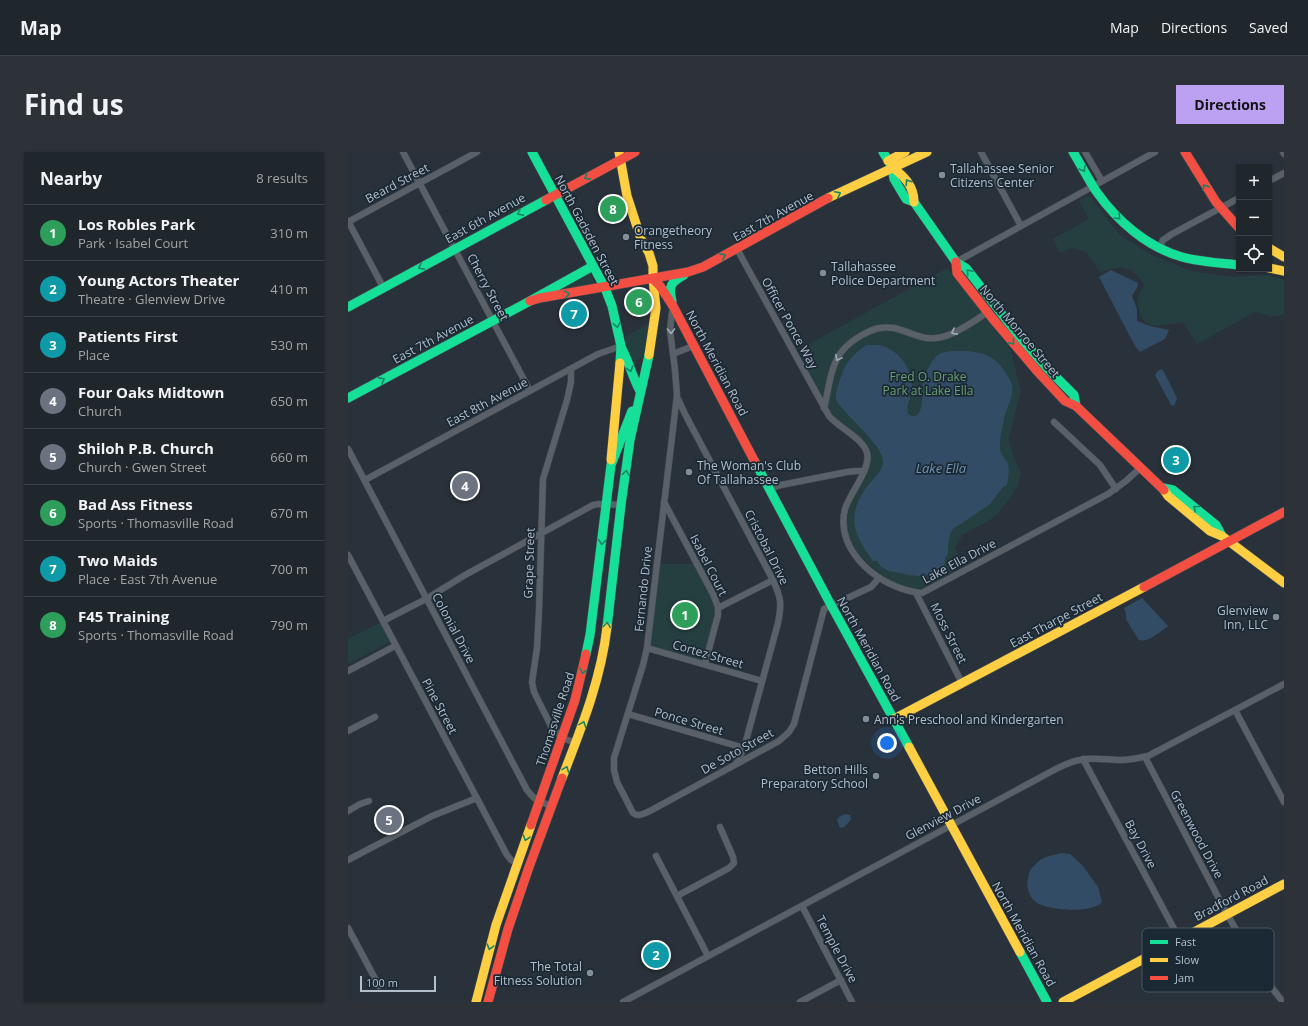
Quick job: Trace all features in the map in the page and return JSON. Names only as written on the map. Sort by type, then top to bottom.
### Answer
[{"type":"main road","name":"North Gadsden Street","points":[[532,152],[605,288],[612,306],[620,346],[611,465]]},
{"type":"main road","name":"East 6th Avenue","points":[[348,307],[555,194],[620,156],[635,152]]},
{"type":"main road","name":"North Monroe Street","points":[[883,152],[890,164],[894,179],[906,199],[914,202],[956,262],[966,268],[996,308],[1048,369],[1074,395],[1076,406]]},
{"type":"main road","name":"East 7th Avenue","points":[[530,301],[653,279],[688,272],[703,267],[890,164],[905,152]]},
{"type":"main road","name":"East 7th Avenue","points":[[890,164],[926,152]]},
{"type":"main road","points":[[1073,152],[1093,186],[1111,210],[1127,226],[1147,241],[1173,254],[1199,261],[1236,265]]},
{"type":"main road","points":[[1185,152],[1209,194],[1227,217],[1236,225]]},
{"type":"main road","name":"Thomasville Road","points":[[488,1002],[508,929],[590,704],[606,637],[630,440],[651,348],[656,308],[653,279],[627,196],[620,156]]},
{"type":"main road","points":[[1272,250],[1284,257]]},
{"type":"main road","name":"North Monroe Street","points":[[956,262],[957,273],[1038,372],[1065,401],[1076,406],[1140,468],[1163,488],[1174,490],[1216,525],[1225,538],[1284,583]]},
{"type":"main road","name":"East 7th Avenue","points":[[348,398],[593,266]]},
{"type":"main road","points":[[1272,269],[1284,272]]},
{"type":"main road","name":"North Meridian Road","points":[[674,308],[670,294],[670,286],[674,280],[688,272]]},
{"type":"main road","name":"North Meridian Road","points":[[653,279],[660,286],[674,308],[831,605],[1047,1002]]},
{"type":"main road","points":[[656,308],[661,303],[674,308]]},
{"type":"main road","points":[[988,312],[996,308]]},
{"type":"main road","points":[[620,346],[627,358],[634,380],[640,391]]},
{"type":"main road","name":"Thomasville Road","points":[[476,1002],[496,925],[562,738],[583,671],[597,586],[611,465],[640,391]]},
{"type":"main road","name":"East Tharpe Street","points":[[894,719],[1089,616],[1225,538],[1284,512]]},
{"type":"main road","points":[[597,586],[612,587]]},
{"type":"main road","points":[[514,874],[526,877]]},
{"type":"main road","name":"Bradford Road","points":[[1202,928],[1284,884]]},
{"type":"main road","points":[[496,925],[508,929]]},
{"type":"main road","name":"Bradford Road","points":[[1063,1002],[1142,960]]},
{"type":"street","name":"Cherry Street","points":[[403,152],[530,391]]},
{"type":"street","name":"Beard Street","points":[[348,221],[477,152]]},
{"type":"street","points":[[981,152],[1021,226]]},
{"type":"street","points":[[1085,152],[1102,181]]},
{"type":"street","points":[[956,262],[1156,152]]},
{"type":"street","points":[[1272,179],[1284,173]]},
{"type":"street","points":[[1159,248],[1163,240],[1172,234],[1236,200]]},
{"type":"street","points":[[348,221],[383,288]]},
{"type":"street","name":"Officer Ponce Way","points":[[737,249],[824,408]]},
{"type":"street","name":"Fernando Drive","points":[[637,815],[633,813],[629,807],[617,782],[614,763],[647,648],[677,396],[670,330],[672,312],[674,308]]},
{"type":"street","points":[[824,408],[832,372],[838,356],[846,346],[875,328],[885,327],[924,337],[936,338],[949,334],[988,312]]},
{"type":"street","name":"East 8th Avenue","points":[[365,480],[598,354],[620,346]]},
{"type":"street","points":[[673,354],[694,346]]},
{"type":"street","name":"Grape Street","points":[[562,738],[551,726],[534,692],[532,682],[536,648],[542,533],[543,479],[571,382],[571,369]]},
{"type":"street","name":"Cristobal Drive","points":[[677,396],[686,416],[780,595],[780,612],[744,748],[736,764]]},
{"type":"street","name":"Lake Ella Drive","points":[[824,408],[833,421],[861,442],[867,450],[868,460],[864,472],[846,508],[844,521],[850,547],[854,554],[879,578],[902,590],[916,593],[922,593],[932,589],[1108,494],[1126,481],[1140,468]]},
{"type":"street","points":[[1054,422],[1100,465],[1116,489]]},
{"type":"street","name":"Colonial Drive","points":[[348,449],[527,790],[534,798],[552,807]]},
{"type":"street","points":[[770,489],[781,485],[847,472],[864,472]]},
{"type":"street","name":"Isabel Court","points":[[664,502],[713,594],[718,608],[718,615],[705,664]]},
{"type":"street","points":[[383,622],[593,505],[621,505]]},
{"type":"street","name":"Pine Street","points":[[348,555],[506,855],[511,860],[518,863]]},
{"type":"street","points":[[831,605],[871,587],[879,578]]},
{"type":"street","points":[[718,608],[773,580]]},
{"type":"street","name":"Moss Street","points":[[916,593],[962,684]]},
{"type":"street","name":"De Soto Street","points":[[637,815],[648,812],[778,741],[790,730],[794,724],[824,609],[831,605]]},
{"type":"street","points":[[348,671],[395,646]]},
{"type":"street","name":"Cortez Street","points":[[647,648],[762,681]]},
{"type":"street","name":"Glenview Drive","points":[[622,1002],[1070,762],[1084,759],[1121,760],[1145,757],[1284,684]]},
{"type":"street","points":[[1235,710],[1284,802]]},
{"type":"street","name":"Ponce Street","points":[[628,714],[744,748]]},
{"type":"street","points":[[348,731],[375,716]]},
{"type":"street","points":[[562,738],[576,743]]},
{"type":"street","name":"Greenwood Drive","points":[[1145,757],[1235,928]]},
{"type":"street","name":"Bay Drive","points":[[1084,759],[1174,928]]},
{"type":"street","points":[[348,860],[432,816],[477,798]]},
{"type":"street","points":[[348,811],[360,804],[369,802]]},
{"type":"street","points":[[677,896],[730,868],[734,863],[733,857],[720,827]]},
{"type":"street","points":[[656,856],[708,956]]},
{"type":"street","name":"Temple Drive","points":[[802,906],[852,1002]]},
{"type":"street","points":[[348,928],[378,986]]},
{"type":"street","points":[[800,1002],[841,980]]},
{"type":"street","name":"Greenwood Drive","points":[[1274,991],[1282,1002]]},
{"type":"green space","points":[[1087,196],[1091,198],[1120,235],[1152,255],[1191,271],[1233,277],[1268,275],[1284,280],[1284,315],[1272,316],[1255,312],[1197,344],[1183,322],[1158,326],[1148,324],[1142,319],[1138,307],[1138,297],[1144,285],[1140,278],[1131,270],[1125,268],[1114,268],[1100,272],[1086,252],[1072,248],[1060,253],[1053,239],[1089,219],[1079,201]]},
{"type":"green space","name":"Lake Ella","points":[[947,268],[1010,348],[1021,391],[1009,438],[1011,449],[1021,473],[1018,485],[1012,496],[997,514],[987,522],[963,534],[955,548],[964,565],[928,587],[914,590],[882,576],[858,554],[851,545],[847,532],[847,520],[850,503],[871,464],[870,451],[865,442],[834,418],[819,393],[798,350]]},
{"type":"green space","points":[[590,273],[594,282],[593,285],[551,292]]},
{"type":"green space","points":[[650,323],[644,351],[642,357],[637,360],[634,374],[624,338]]},
{"type":"green space","points":[[660,564],[694,564],[714,600],[716,611],[704,658],[700,661],[650,646]]},
{"type":"green space","points":[[381,622],[391,641],[348,664],[348,639]]},
{"type":"water","points":[[1111,270],[1138,283],[1132,296],[1137,309],[1137,321],[1150,326],[1169,330],[1165,339],[1140,352],[1135,346],[1099,277]]},
{"type":"water","name":"Lake Ella","points":[[867,345],[883,346],[895,353],[905,363],[912,383],[912,390],[908,404],[908,414],[913,416],[917,415],[922,406],[923,383],[927,370],[932,361],[942,353],[963,351],[987,355],[1001,366],[1012,385],[1011,396],[1005,414],[1000,441],[1001,453],[1009,466],[1007,485],[1003,487],[989,505],[953,529],[949,538],[948,553],[945,558],[944,567],[936,574],[927,576],[913,576],[881,567],[877,561],[873,561],[856,532],[854,523],[857,505],[869,484],[880,471],[883,461],[878,448],[838,403],[836,396],[839,382],[846,365],[855,354]]},
{"type":"water","points":[[1161,369],[1163,370],[1176,396],[1177,399],[1174,406],[1171,405],[1155,375]]},
{"type":"water","points":[[1142,598],[1168,626],[1153,637],[1145,640],[1138,639],[1126,619],[1124,608]]},
{"type":"water","points":[[846,814],[850,815],[851,820],[844,827],[840,828],[837,820]]},
{"type":"water","points":[[1061,853],[1070,854],[1083,866],[1098,887],[1102,902],[1097,906],[1072,910],[1053,908],[1039,904],[1032,898],[1027,885],[1028,876],[1031,870],[1040,860]]},
{"type":"traffic: fast","points":[[532,152],[605,288],[612,306],[621,346],[620,363]]},
{"type":"traffic: fast","points":[[883,152],[892,167],[894,179],[906,199],[914,202],[956,262],[966,268],[1019,336],[1048,369],[1074,395],[1076,406]]},
{"type":"traffic: fast","points":[[1073,152],[1104,202],[1113,213],[1145,240],[1169,253],[1189,259],[1236,265]]},
{"type":"traffic: fast","points":[[348,307],[546,200]]},
{"type":"traffic: fast","points":[[348,398],[593,266]]},
{"type":"traffic: fast","points":[[672,301],[670,292],[673,282],[684,275]]},
{"type":"traffic: fast","points":[[621,347],[640,391]]},
{"type":"traffic: fast","points":[[607,627],[630,440],[649,355]]},
{"type":"traffic: fast","points":[[586,654],[590,635],[611,465],[632,411]]},
{"type":"traffic: fast","points":[[755,462],[909,747]]},
{"type":"traffic: fast","points":[[1163,488],[1173,490],[1216,525],[1222,536]]},
{"type":"traffic: fast","points":[[1020,952],[1047,1002]]},
{"type":"traffic: slow","points":[[619,152],[627,196],[641,239],[649,253],[653,266],[656,308],[649,355]]},
{"type":"traffic: slow","points":[[888,161],[905,152]]},
{"type":"traffic: slow","points":[[828,198],[927,152]]},
{"type":"traffic: slow","points":[[892,167],[908,182],[914,196],[914,202]]},
{"type":"traffic: slow","points":[[1272,250],[1284,257]]},
{"type":"traffic: slow","points":[[1272,269],[1284,271]]},
{"type":"traffic: slow","points":[[611,460],[620,363]]},
{"type":"traffic: slow","points":[[1164,490],[1168,496],[1210,531],[1222,536],[1284,583]]},
{"type":"traffic: slow","points":[[894,719],[1144,587]]},
{"type":"traffic: slow","points":[[562,778],[583,723],[595,685],[607,627]]},
{"type":"traffic: slow","points":[[909,747],[1020,952]]},
{"type":"traffic: slow","points":[[476,1002],[496,925],[531,825]]},
{"type":"traffic: slow","points":[[1202,928],[1284,884]]},
{"type":"traffic: slow","points":[[1063,1002],[1142,960]]},
{"type":"traffic: jam","points":[[546,200],[635,152]]},
{"type":"traffic: jam","points":[[1185,152],[1216,202],[1236,225]]},
{"type":"traffic: jam","points":[[530,301],[688,272],[703,267],[828,198]]},
{"type":"traffic: jam","points":[[956,262],[957,273],[993,319],[1038,372],[1065,401],[1076,406],[1164,490]]},
{"type":"traffic: jam","points":[[653,279],[660,286],[673,306],[755,462]]},
{"type":"traffic: jam","points":[[1144,587],[1284,512]]},
{"type":"traffic: jam","points":[[531,825],[575,700],[586,654]]},
{"type":"traffic: jam","points":[[488,1002],[508,929],[562,778]]},
{"type":"place","name":"Tallahassee Senior Citizens Center","points":[[942,175]]},
{"type":"place","name":"F45 Training","points":[[613,209]]},
{"type":"place","name":"Orangetheory Fitness","points":[[626,237]]},
{"type":"place","name":"Tallahassee Police Department","points":[[823,273]]},
{"type":"place","name":"Bad Ass Fitness","points":[[639,302]]},
{"type":"place","name":"Two Maids","points":[[574,314]]},
{"type":"place","name":"Patients First","points":[[1176,460]]},
{"type":"place","name":"The Woman's Club Of Tallahassee","points":[[689,472]]},
{"type":"place","name":"Four Oaks Midtown","points":[[465,486]]},
{"type":"place","name":"Los Robles Park","points":[[685,615]]},
{"type":"place","name":"Glenview Inn, LLC","points":[[1276,617]]},
{"type":"place","name":"Ann's Preschool and Kindergarten","points":[[866,719]]},
{"type":"place","name":"Betton Hills Preparatory School","points":[[876,776]]},
{"type":"place","name":"Shiloh P.B. Church","points":[[389,820]]},
{"type":"place","name":"Young Actors Theater","points":[[656,955]]},
{"type":"place","name":"The Total Fitness Solution","points":[[590,973]]},
{"type":"park label","name":"Fred O. Drake Park at Lake Ella","points":[[928,383]]}]
